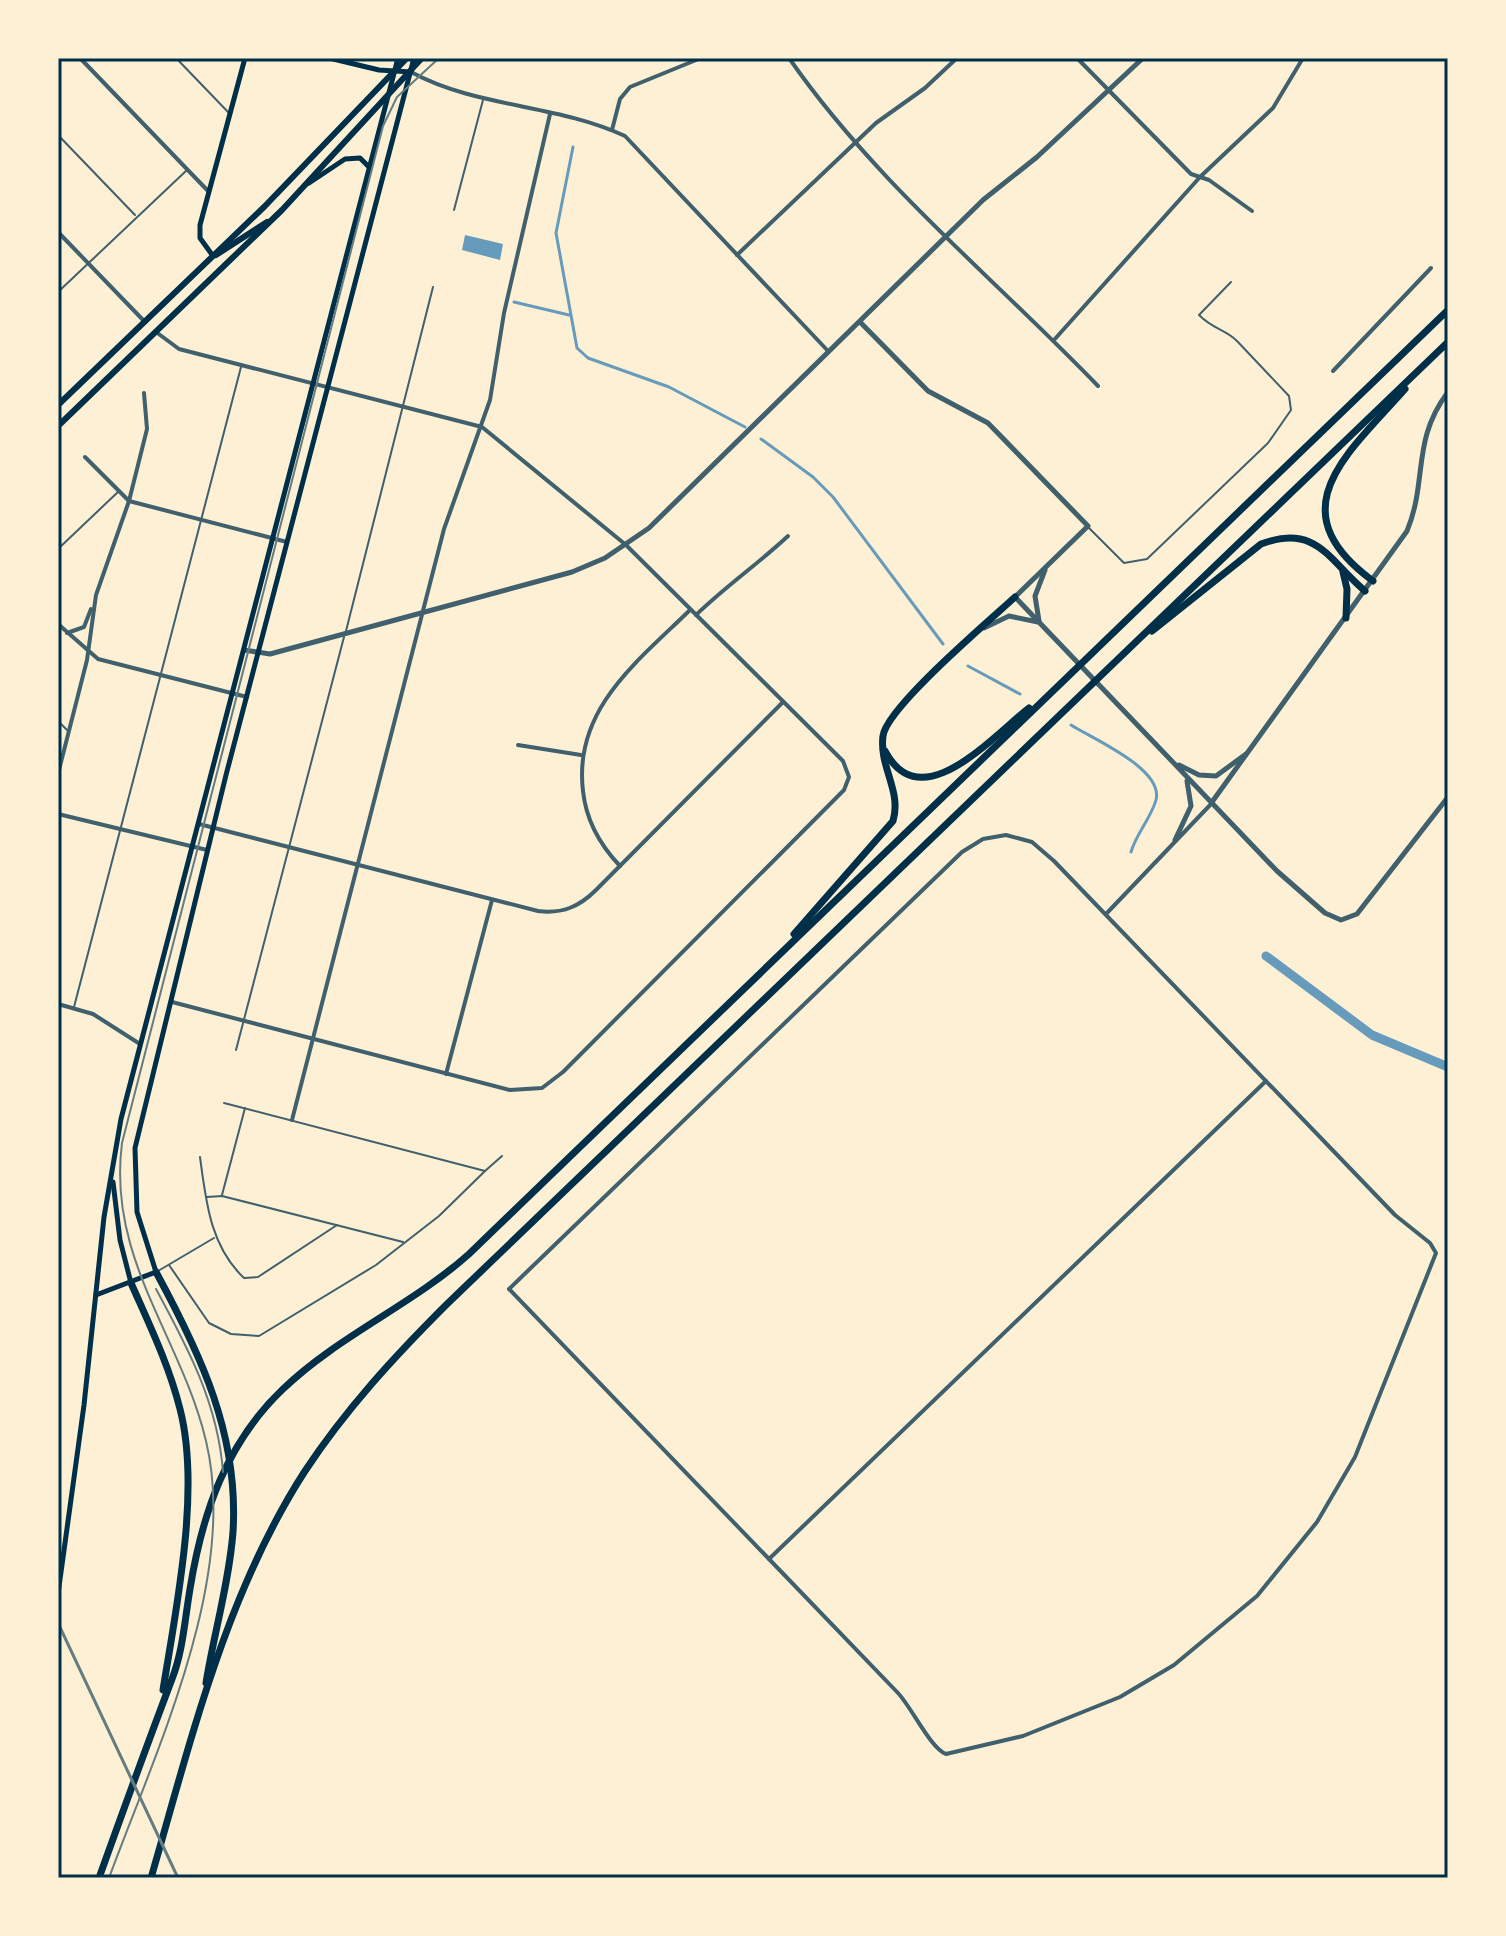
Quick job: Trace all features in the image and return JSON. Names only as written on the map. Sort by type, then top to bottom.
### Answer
[{"type":"highway","points":[[99,1878],[162,1700],[173,1678],[199,1538],[212,1496],[254,1421],[282,1390],[315,1362],[443,1277],[1448,310]]},
{"type":"highway","points":[[151,1878],[203,1701],[238,1604],[268,1537],[321,1449],[394,1357],[1448,342]]},
{"type":"highway","points":[[1373,581],[1341,555],[1333,543],[1325,510],[1329,486],[1340,464],[1439,351]]},
{"type":"highway","points":[[1113,663],[1261,544],[1286,537],[1303,539],[1323,548],[1365,591]]},
{"type":"highway","points":[[1341,567],[1347,589],[1346,618]]},
{"type":"highway","points":[[750,983],[890,828],[896,797],[882,746],[884,728],[895,712],[1015,597]]},
{"type":"highway","points":[[882,746],[903,773],[917,779],[933,778],[949,771],[1059,685]]},
{"type":"highway","points":[[156,1272],[207,1372],[230,1457],[233,1534],[203,1701]]},
{"type":"highway","points":[[131,1283],[169,1373],[186,1442],[187,1490],[177,1601],[162,1700]]},
{"type":"main road","points":[[213,256],[199,234],[245,58]]},
{"type":"main road","points":[[329,58],[379,70],[411,72]]},
{"type":"main road","points":[[58,1594],[121,1119],[398,58]]},
{"type":"main road","points":[[58,405],[213,256],[407,58]]},
{"type":"main road","points":[[96,1295],[156,1272],[137,1212],[134,1168],[247,697],[414,58]]},
{"type":"main road","points":[[58,426],[272,221],[422,58]]},
{"type":"main road","points":[[308,183],[349,157],[360,158],[369,167]]},
{"type":"main road","points":[[213,256],[272,221]]},
{"type":"main road","points":[[113,1169],[115,1214],[131,1283]]},
{"type":"street","points":[[80,58],[209,192]]},
{"type":"street","points":[[612,130],[620,99],[630,87],[701,58]]},
{"type":"street","points":[[789,58],[855,142],[947,239],[1098,386]]},
{"type":"street","points":[[737,255],[855,142],[957,58]]},
{"type":"street","points":[[1077,58],[1191,174],[1252,211]]},
{"type":"street","points":[[244,650],[258,654],[572,572],[626,545],[649,528],[1000,184],[1037,157],[1143,58]]},
{"type":"street","points":[[1054,340],[1200,177],[1278,102],[1303,58]]},
{"type":"street","points":[[411,72],[436,86],[612,130],[625,136],[830,353]]},
{"type":"street","points":[[292,1120],[447,519],[482,427],[497,369],[504,313],[550,114]]},
{"type":"street","points":[[58,232],[145,322]]},
{"type":"street","points":[[1333,371],[1431,268]]},
{"type":"street","points":[[861,323],[928,391],[988,423],[1088,526],[1015,597],[1283,876],[1325,913],[1341,920],[1361,911],[1448,797]]},
{"type":"street","points":[[156,332],[179,349],[482,427],[626,545],[843,761],[849,777],[844,790],[555,1079],[542,1088],[518,1091],[172,1002]]},
{"type":"street","points":[[1106,914],[1212,802],[1373,581],[1410,522],[1418,493],[1422,445],[1435,411],[1448,392]]},
{"type":"street","points":[[67,633],[84,627],[129,501],[147,429],[144,393]]},
{"type":"street","points":[[85,457],[129,501],[288,542]]},
{"type":"street","points":[[696,615],[730,581],[757,565],[788,536]]},
{"type":"street","points":[[1039,622],[1036,590],[1051,561]]},
{"type":"street","points":[[58,774],[88,653],[94,602]]},
{"type":"street","points":[[620,866],[598,838],[589,817],[583,796],[581,755],[589,728],[607,694],[690,610]]},
{"type":"street","points":[[979,631],[1009,616],[1039,622]]},
{"type":"street","points":[[58,624],[88,653],[105,661],[247,697]]},
{"type":"street","points":[[199,824],[538,911],[564,911],[588,898],[783,702]]},
{"type":"street","points":[[518,745],[581,755]]},
{"type":"street","points":[[1170,759],[1191,772],[1216,776],[1250,751]]},
{"type":"street","points":[[1175,840],[1191,806],[1185,776]]},
{"type":"street","points":[[58,814],[209,851]]},
{"type":"street","points":[[1006,835],[1032,842],[1106,914],[1266,1081],[1395,1215],[1430,1243],[1436,1253],[1355,1457],[1306,1537],[1250,1602],[1174,1665],[1120,1697],[1023,1736],[946,1754],[936,1748],[904,1699],[509,1289],[971,845],[1006,835]]},
{"type":"street","points":[[446,1074],[492,900]]},
{"type":"street","points":[[58,1004],[93,1014],[140,1044]]},
{"type":"street","points":[[769,1559],[1266,1081]]},
{"type":"lane","points":[[176,58],[231,114]]},
{"type":"lane","points":[[454,210],[484,99]]},
{"type":"lane","points":[[58,135],[136,217]]},
{"type":"lane","points":[[58,292],[187,170]]},
{"type":"lane","points":[[1088,526],[1124,563],[1147,559],[1268,443],[1291,410],[1289,396],[1237,341],[1229,334],[1213,329],[1199,315],[1231,282]]},
{"type":"lane","points":[[236,1050],[433,287]]},
{"type":"lane","points":[[73,1008],[241,365]]},
{"type":"lane","points":[[58,549],[120,490]]},
{"type":"lane","points":[[58,721],[69,732]]},
{"type":"lane","points":[[224,1103],[485,1171]]},
{"type":"lane","points":[[222,1196],[245,1108]]},
{"type":"lane","points":[[169,1265],[209,1323],[231,1334],[259,1336],[313,1306],[405,1243],[439,1216],[502,1156]]},
{"type":"lane","points":[[200,1157],[205,1197],[215,1237],[239,1273],[251,1279],[337,1225]]},
{"type":"lane","points":[[205,1197],[222,1196],[405,1243]]},
{"type":"lane","points":[[156,1272],[215,1237]]},
{"type":"water","points":[[465,235],[503,244],[500,260],[462,250]]},
{"type":"waterway","points":[[573,147],[556,233],[577,348],[588,358],[669,387],[745,427]]},
{"type":"waterway","points":[[514,302],[569,315]]},
{"type":"waterway","points":[[761,439],[813,477],[833,497],[943,644]]},
{"type":"waterway","points":[[968,666],[1020,694]]},
{"type":"waterway","points":[[1071,725],[1125,756],[1149,777],[1156,788],[1154,807],[1131,852]]},
{"type":"waterway","points":[[1266,956],[1372,1035],[1448,1067]]},
{"type":"tram line","points":[[109,1878],[188,1663],[202,1606],[211,1549],[213,1494],[206,1441],[195,1403],[135,1261],[125,1224],[120,1185],[122,1143],[383,126],[397,97],[439,58]]},
{"type":"tram line","points":[[156,1289],[200,1377],[215,1423],[223,1472]]},
{"type":"railway","points":[[58,1623],[178,1878]]}]
